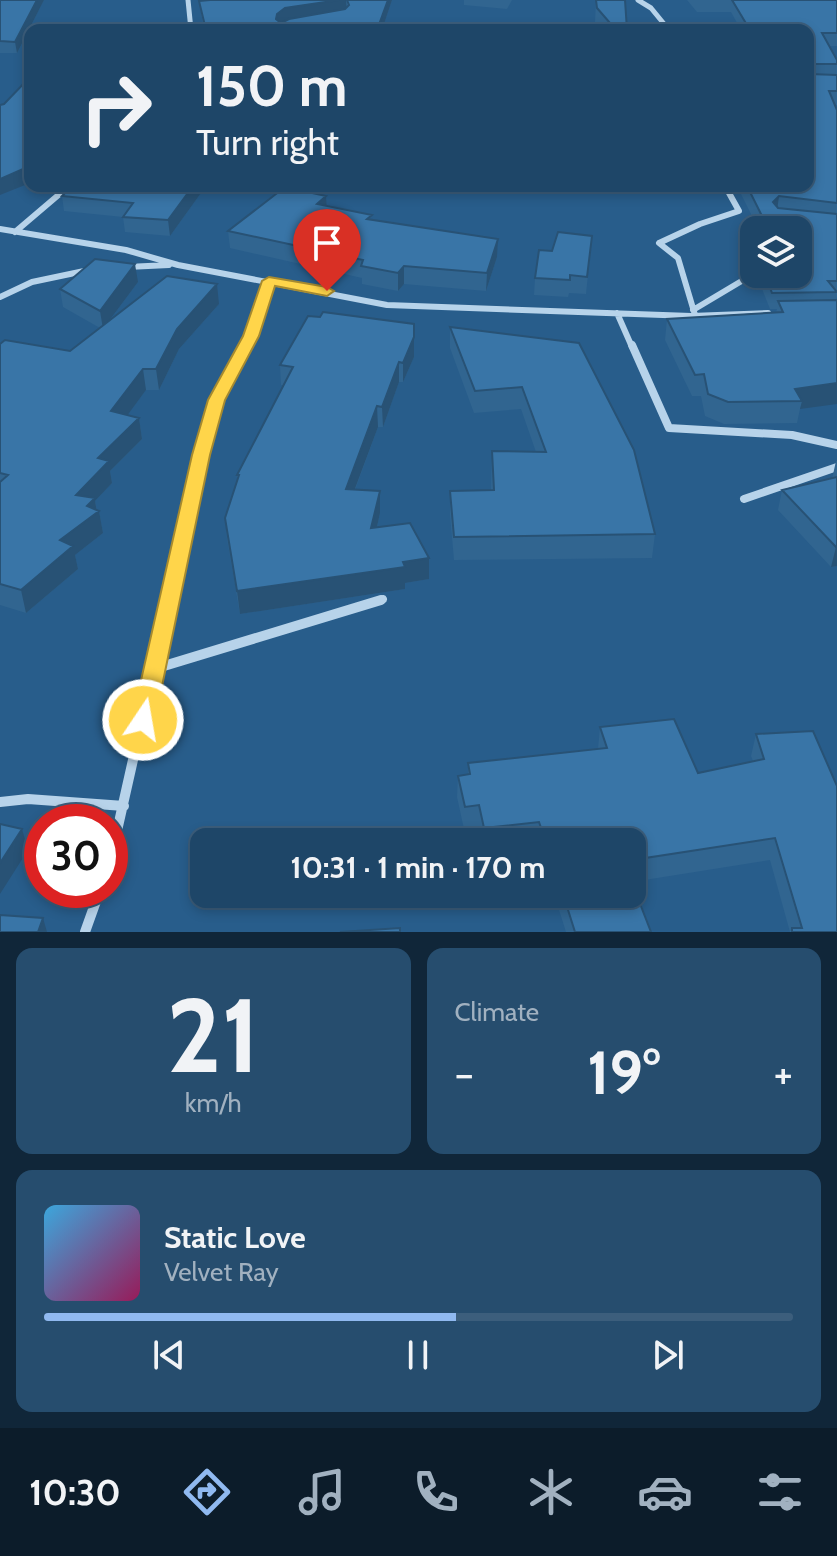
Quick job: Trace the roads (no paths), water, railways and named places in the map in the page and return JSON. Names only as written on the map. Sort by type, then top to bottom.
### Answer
[{"type":"street","points":[[188,0],[190,24]]},
{"type":"street","points":[[638,0],[651,8],[664,24]]},
{"type":"street","points":[[15,232],[62,192]]},
{"type":"street","points":[[694,313],[678,258],[659,243],[700,224],[739,211],[729,193]]},
{"type":"street","points":[[0,229],[126,250],[178,265],[387,305],[617,313],[773,313]]},
{"type":"street","points":[[116,267],[178,265]]},
{"type":"street","points":[[0,297],[13,288],[55,274],[101,269]]},
{"type":"street","points":[[124,804],[201,455],[216,400],[251,336],[269,281]]},
{"type":"street","points":[[694,313],[740,283]]},
{"type":"street","points":[[617,313],[669,428],[792,435],[837,445]]},
{"type":"street","points":[[744,499],[837,467]]},
{"type":"street","points":[[154,669],[383,599]]},
{"type":"street","points":[[0,802],[28,799],[97,804]]},
{"type":"street","points":[[85,932],[94,908]]}]
